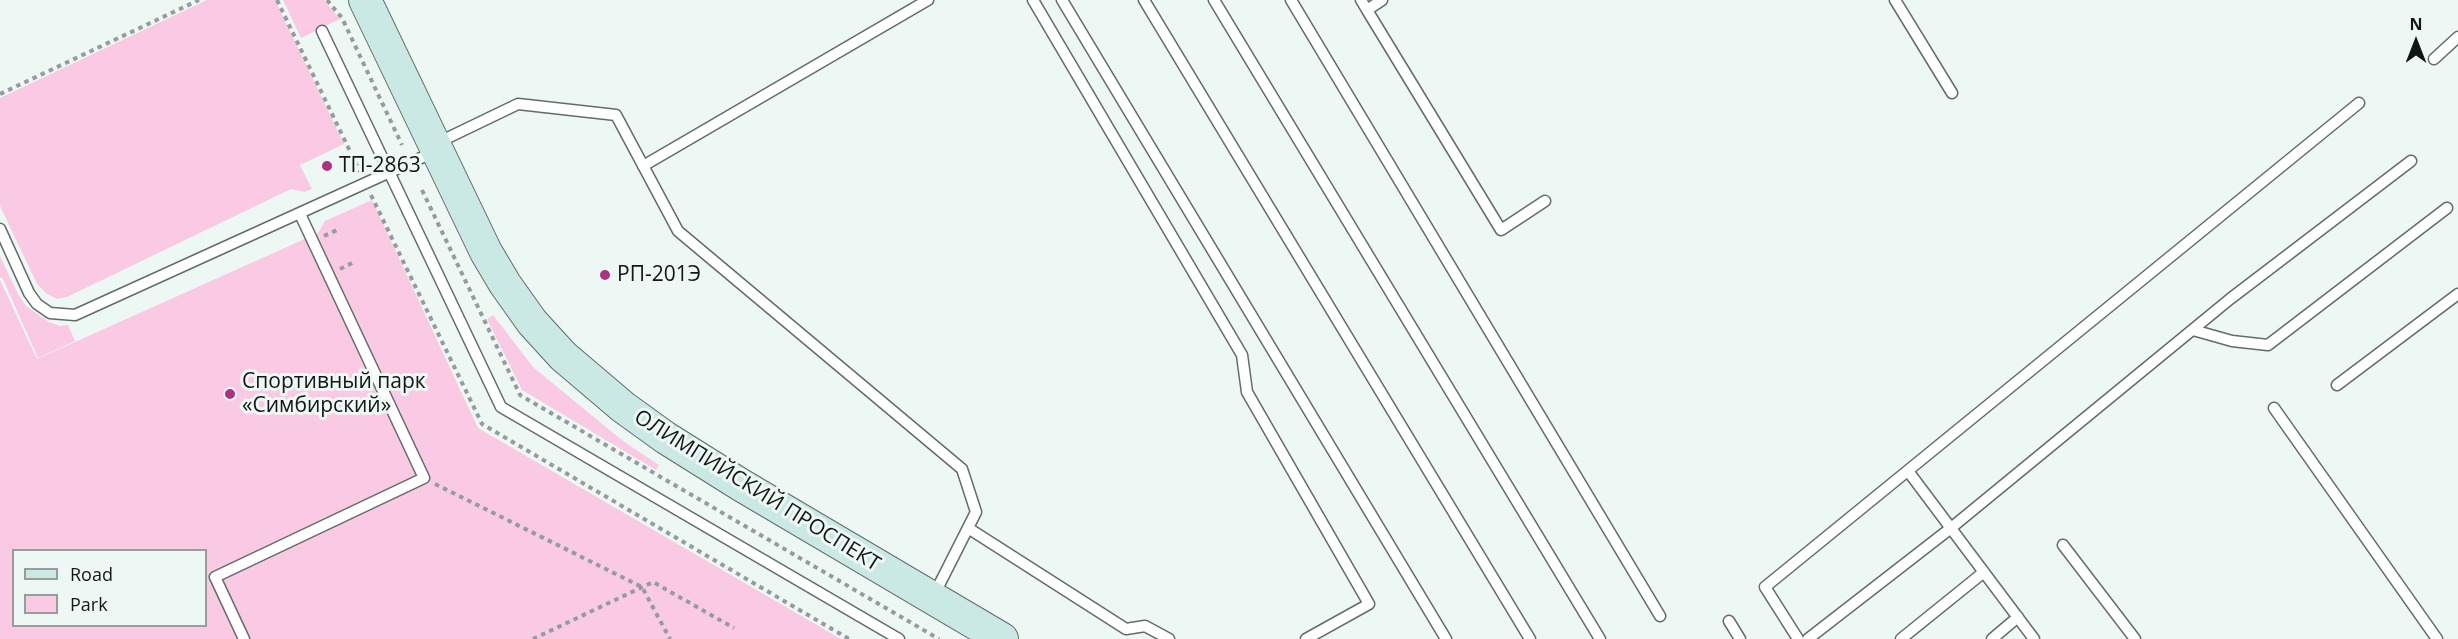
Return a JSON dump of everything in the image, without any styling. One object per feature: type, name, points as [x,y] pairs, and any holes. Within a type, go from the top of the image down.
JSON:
[{"type":"street","name":"ОЛИМПИЙСКИЙ ПРОСПЕКТ","points":[[365,0],[486,252],[532,322],[563,356],[623,407],[666,438],[741,486],[932,598],[984,632]]},
{"type":"lane","points":[[643,165],[928,0]]},
{"type":"lane","points":[[1033,0],[1242,355],[1247,392],[1369,604],[1306,639]]},
{"type":"lane","points":[[1062,0],[1446,639]]},
{"type":"lane","points":[[1144,0],[1530,639]]},
{"type":"lane","points":[[1214,0],[1600,639]]},
{"type":"lane","points":[[1291,0],[1660,616]]},
{"type":"lane","points":[[1361,0],[1501,230],[1545,201]]},
{"type":"lane","points":[[1367,10],[1382,0]]},
{"type":"lane","points":[[1895,0],[1952,93]]},
{"type":"lane","points":[[322,31],[501,407],[899,639]]},
{"type":"lane","points":[[2434,59],[2458,37]]},
{"type":"lane","points":[[0,230],[29,293],[38,304],[50,313],[75,315],[366,184],[518,104],[616,115],[678,231],[962,469],[976,512],[932,598]]},
{"type":"lane","points":[[1798,639],[1765,587],[2359,104]]},
{"type":"lane","points":[[1808,639],[1951,528],[2193,330],[2411,161]]},
{"type":"lane","points":[[2193,330],[2232,341],[2268,345],[2448,208]]},
{"type":"lane","points":[[244,639],[215,577],[424,478],[300,214]]},
{"type":"lane","points":[[2337,385],[2458,294]]},
{"type":"lane","points":[[2274,408],[2437,639]]},
{"type":"lane","points":[[1908,471],[2034,639]]},
{"type":"lane","points":[[968,528],[1126,629],[1145,626],[1169,639]]},
{"type":"lane","points":[[2063,545],[2135,639]]},
{"type":"lane","points":[[1901,639],[1984,572]]},
{"type":"lane","points":[[1992,639],[2018,617]]},
{"type":"lane","points":[[1729,621],[1740,639]]},
{"type":"path","points":[[0,94],[200,0]]},
{"type":"path","points":[[277,0],[482,424],[849,639]]},
{"type":"path","points":[[327,0],[342,18],[402,145]]},
{"type":"path","points":[[424,478],[642,587],[670,639]]},
{"type":"path","points":[[533,639],[652,582],[734,628]]},
{"type":"green space","points":[[207,0],[275,0],[344,144],[300,165],[312,189],[304,192],[291,189],[67,297],[57,299],[47,294],[37,284],[0,206],[0,98]]},
{"type":"green space","points":[[283,0],[324,0],[340,19],[301,38]]},
{"type":"green space","name":"Спортивный парк «Симбирский»","points":[[372,200],[478,428],[841,639],[0,639],[0,280],[37,359],[318,233],[325,221]]},
{"type":"green space","points":[[0,256],[26,306],[49,322],[60,326],[68,325],[75,341],[38,358],[2,277],[0,278]]},
{"type":"green space","points":[[493,315],[533,367],[623,441],[659,465],[656,470],[522,390],[487,319]]},
{"type":"place","name":"ТП-2863","points":[[327,166]]},
{"type":"place","name":"РП-201Э","points":[[605,275]]},
{"type":"place","name":"Спортивный парк «Симбирский»","points":[[230,394]]}]
